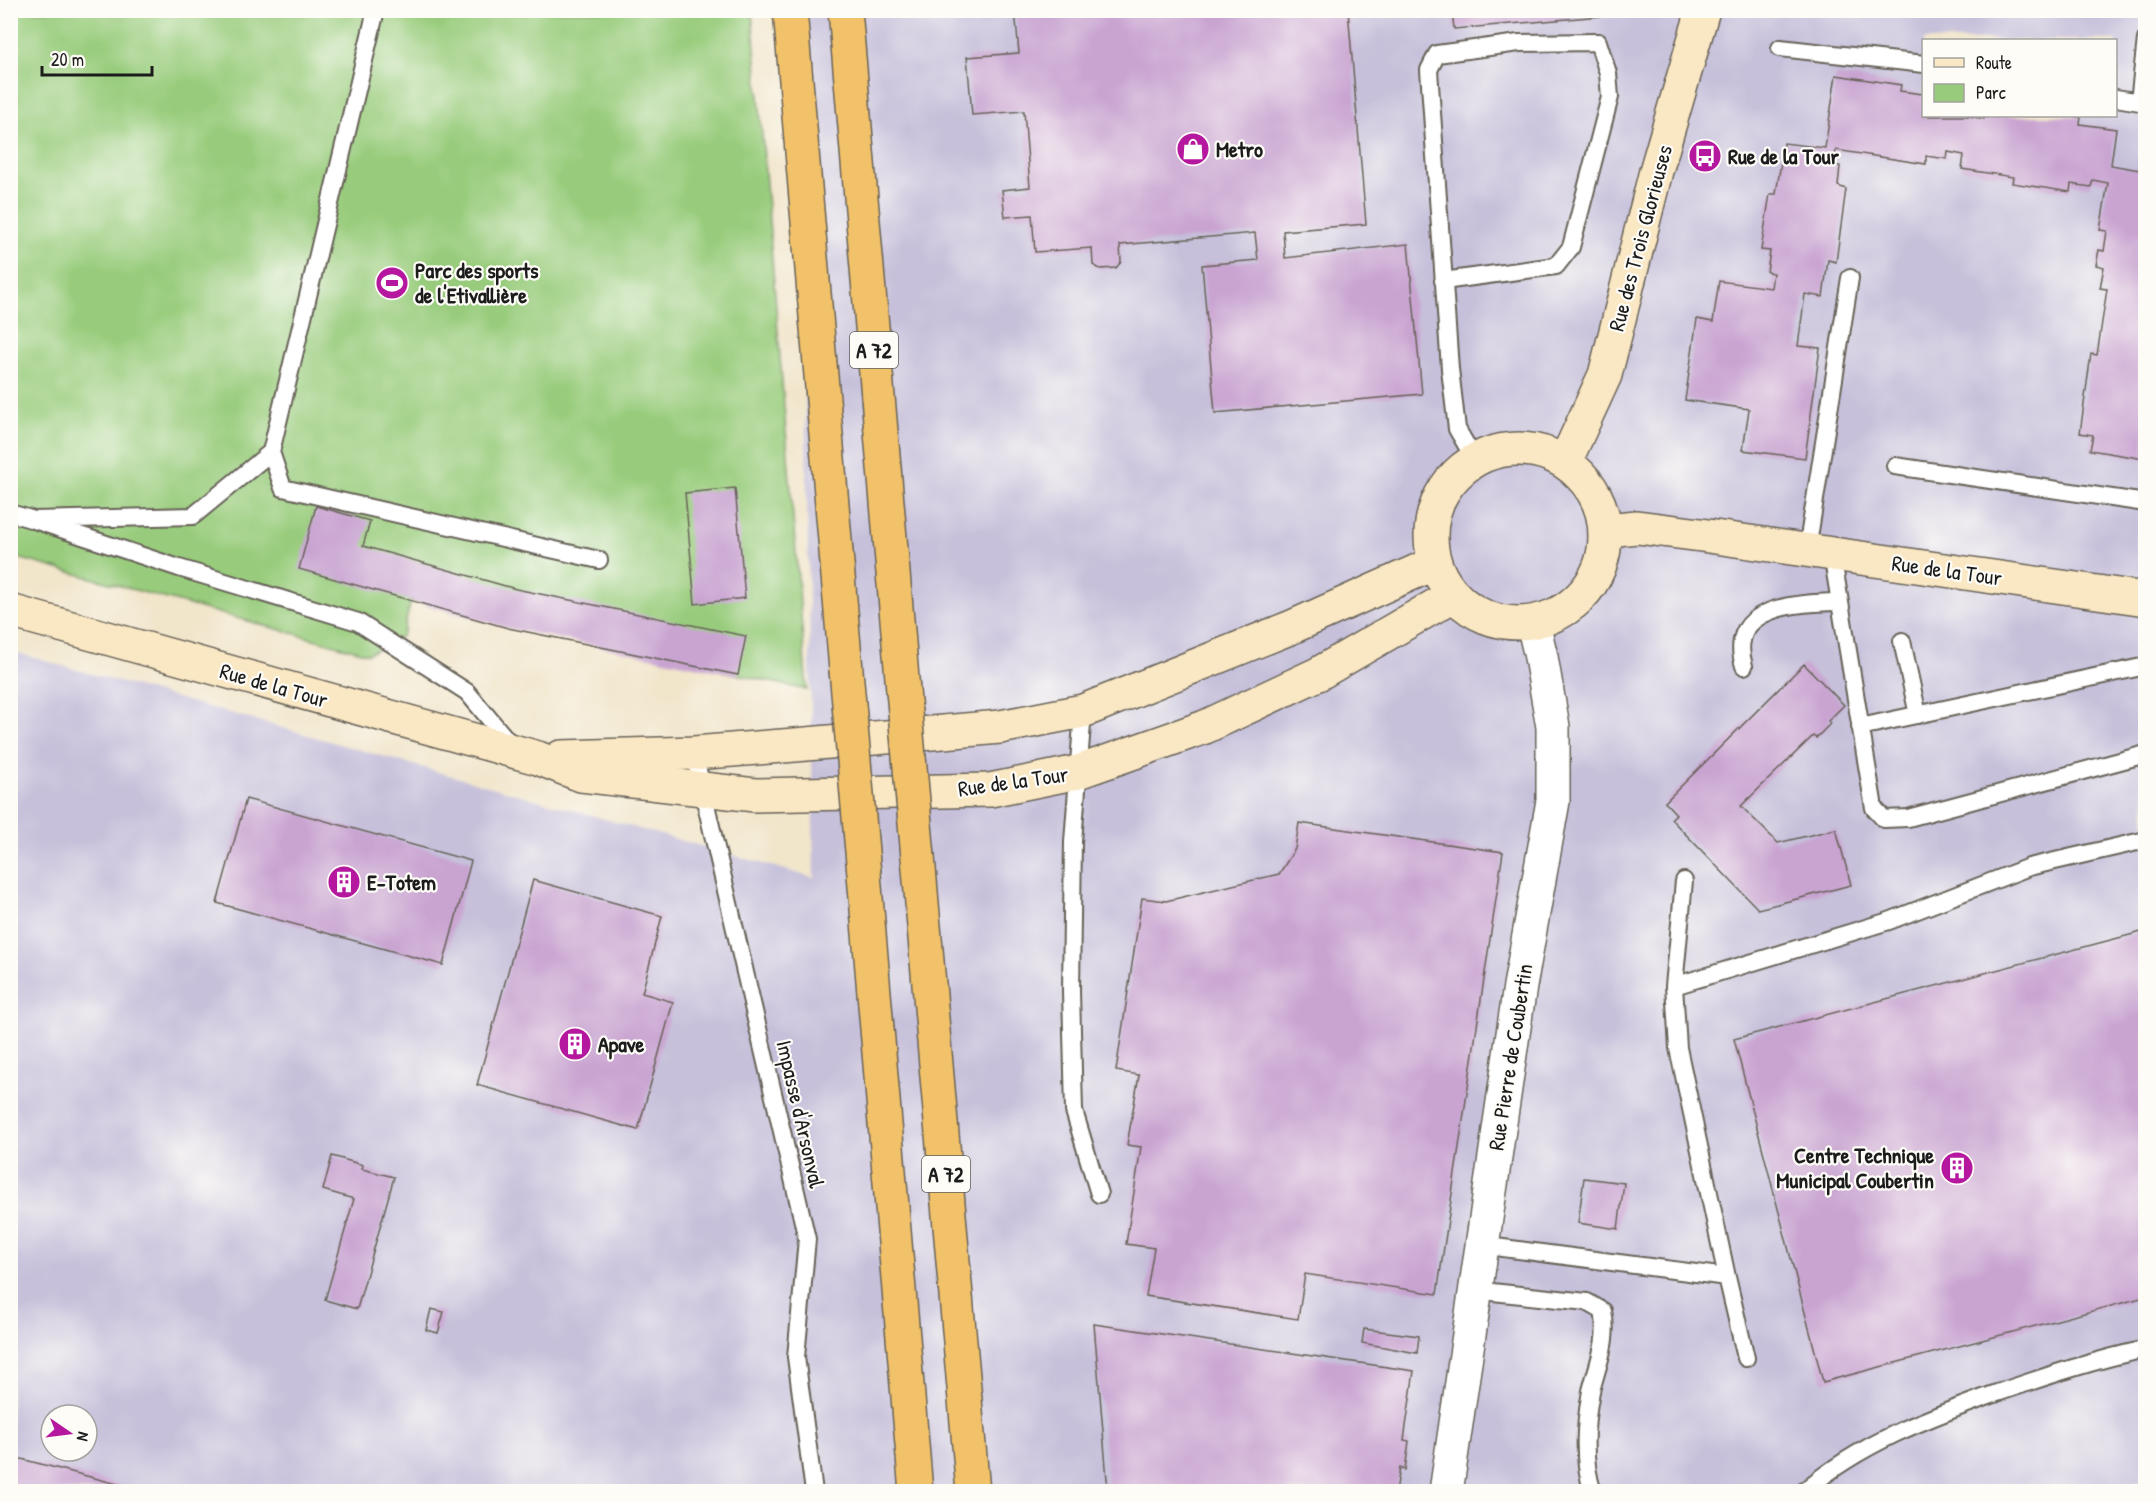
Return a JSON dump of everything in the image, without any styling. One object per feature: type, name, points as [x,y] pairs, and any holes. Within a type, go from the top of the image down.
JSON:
[{"type":"highway","name":"A 72","points":[[790,10],[916,1491]]},
{"type":"highway","name":"A 72","points":[[846,10],[973,1491]]},
{"type":"street","name":"Rue des Trois Glorieuses","points":[[1565,462],[1605,375],[1656,171],[1703,10]]},
{"type":"street","points":[[1521,448],[1544,452],[1565,462],[1586,480],[1600,503],[1606,530],[1604,556],[1589,587],[1579,600],[1557,615],[1533,623],[1505,624],[1479,615],[1452,596],[1435,563],[1431,551],[1431,524],[1439,498],[1454,476],[1475,460],[1497,451],[1521,448]]},
{"type":"street","name":"Rue de la Tour","points":[[1606,530],[1637,527],[2145,599]]},
{"type":"street","name":"Rue de la Tour","points":[[529,756],[694,753],[1000,727],[1083,711],[1292,627],[1435,563]]},
{"type":"street","name":"Rue de la Tour","points":[[10,611],[529,756],[582,775],[755,795],[799,796],[990,790],[1078,772],[1216,722],[1318,674],[1452,596]]},
{"type":"street","name":"Rue Pierre de Coubertin","points":[[1446,1491],[1473,1290],[1520,986],[1553,801],[1553,727],[1542,657],[1533,623]]},
{"type":"lane","points":[[376,10],[271,452],[283,488],[599,560]]},
{"type":"lane","points":[[2117,98],[2142,103],[2145,39]]},
{"type":"lane","points":[[1443,281],[1513,274],[1557,266],[1571,247],[1610,98],[1608,73],[1598,42],[1519,43],[1437,54],[1429,70],[1443,281],[1457,429],[1475,460]]},
{"type":"lane","points":[[1780,48],[1922,64]]},
{"type":"lane","points":[[1850,278],[1820,552],[1839,602],[1875,808],[1884,819],[1908,818],[2145,754]]},
{"type":"lane","points":[[34,520],[194,516],[271,452]]},
{"type":"lane","points":[[1895,466],[2145,503]]},
{"type":"lane","points":[[10,513],[179,568],[358,622],[467,692],[529,756]]},
{"type":"lane","points":[[1744,666],[1739,649],[1749,626],[1761,614],[1802,603],[1839,602]]},
{"type":"lane","points":[[1902,641],[1918,715]]},
{"type":"lane","points":[[1860,727],[2145,666]]},
{"type":"lane","points":[[1083,711],[1073,842],[1071,991],[1074,1111],[1099,1194]]},
{"type":"lane","name":"Impasse d'Arsonval","points":[[694,753],[807,1239],[796,1357],[813,1491]]},
{"type":"lane","points":[[1674,986],[1889,921],[2029,867],[2145,840]]},
{"type":"lane","points":[[1684,881],[1674,986],[1678,1048],[1746,1358]]},
{"type":"lane","points":[[1480,1245],[1727,1276]]},
{"type":"lane","points":[[1473,1290],[1587,1302],[1604,1311],[1607,1330],[1591,1393],[1585,1445],[1593,1491]]},
{"type":"lane","points":[[1803,1491],[1829,1470],[1888,1435],[2090,1360],[2145,1349]]},
{"type":"shaded area","points":[[798,11],[2145,11],[2145,1480],[2104,1492],[11,1491],[10,651],[814,878]]},
{"type":"green space","name":"Parc des sports de l'Etivallière","points":[[10,11],[752,11],[807,690],[411,601],[402,636],[368,654],[11,556]]},
{"type":"building","name":"Metro","points":[[1015,10],[1348,10],[1366,224],[1283,231],[1285,258],[1408,244],[1422,394],[1215,413],[1202,265],[1258,260],[1255,233],[1120,245],[1121,262],[1116,268],[1100,269],[1093,265],[1092,248],[1035,252],[1032,215],[1005,217],[1002,190],[1030,187],[1024,111],[972,115],[967,57],[1019,53]]},
{"type":"building","points":[[1452,10],[1612,10],[1612,15],[1454,29]]},
{"type":"building","points":[[1836,75],[1901,85],[1900,91],[1922,94],[1922,117],[1984,119],[1985,117],[2081,117],[2080,124],[2116,129],[2111,165],[2145,171],[2145,459],[2090,450],[2093,435],[2080,433],[2091,354],[2097,355],[2107,289],[2100,288],[2104,267],[2096,265],[2099,250],[2104,251],[2107,231],[2100,230],[2108,183],[2093,180],[2091,187],[2071,184],[2070,192],[2012,183],[2013,177],[1962,169],[1964,155],[1948,152],[1947,159],[1926,156],[1926,164],[1836,150],[1834,165],[1840,166],[1838,186],[1846,189],[1836,262],[1828,260],[1823,297],[1805,294],[1798,346],[1820,348],[1805,458],[1743,450],[1749,409],[1685,400],[1697,319],[1713,322],[1719,281],[1771,288],[1773,273],[1767,272],[1770,251],[1761,250],[1770,194],[1776,194],[1784,143],[1825,148]]},
{"type":"building","points":[[735,488],[745,598],[695,604],[685,493]]},
{"type":"building","points":[[316,506],[370,521],[363,546],[516,589],[746,636],[738,675],[508,628],[299,569]]},
{"type":"building","points":[[1804,664],[1844,705],[1828,721],[1830,724],[1816,738],[1813,736],[1741,806],[1778,843],[1836,829],[1851,885],[1758,909],[1671,819],[1676,814],[1665,802]]},
{"type":"building","name":"E-Totem","points":[[246,799],[471,861],[443,965],[217,903]]},
{"type":"building","points":[[1299,823],[1503,852],[1437,1294],[1305,1274],[1298,1319],[1146,1296],[1154,1248],[1126,1244],[1141,1147],[1127,1145],[1139,1075],[1116,1071],[1142,898],[1166,901],[1279,874],[1295,849]]},
{"type":"building","name":"Apave","points":[[533,880],[662,916],[642,993],[673,1002],[638,1130],[477,1085]]},
{"type":"building","name":"Centre Technique Municipal Coubertin","points":[[2145,931],[2145,1297],[1823,1382],[1734,1039]]},
{"type":"building","points":[[332,1156],[363,1165],[362,1169],[394,1177],[357,1309],[325,1300],[354,1199],[323,1190]]},
{"type":"building","points":[[1584,1178],[1624,1183],[1618,1229],[1578,1223]]},
{"type":"building","points":[[431,1309],[444,1312],[438,1333],[426,1330]]},
{"type":"building","points":[[1094,1324],[1414,1371],[1404,1440],[1409,1441],[1405,1470],[1400,1468],[1396,1491],[1108,1491]]},
{"type":"building","points":[[1364,1329],[1419,1336],[1417,1353],[1362,1343]]},
{"type":"building","points":[[10,1456],[144,1491],[10,1490]]},
{"type":"place","name":"Metro","points":[[1193,149]]},
{"type":"place","name":"Rue de la Tour","points":[[1705,156]]},
{"type":"place","name":"Parc des sports de l'Etivallière","points":[[392,283]]},
{"type":"place","name":"E-Totem","points":[[344,882]]},
{"type":"place","name":"Apave","points":[[575,1044]]},
{"type":"place","name":"Centre Technique Municipal Coubertin","points":[[1957,1168]]}]
